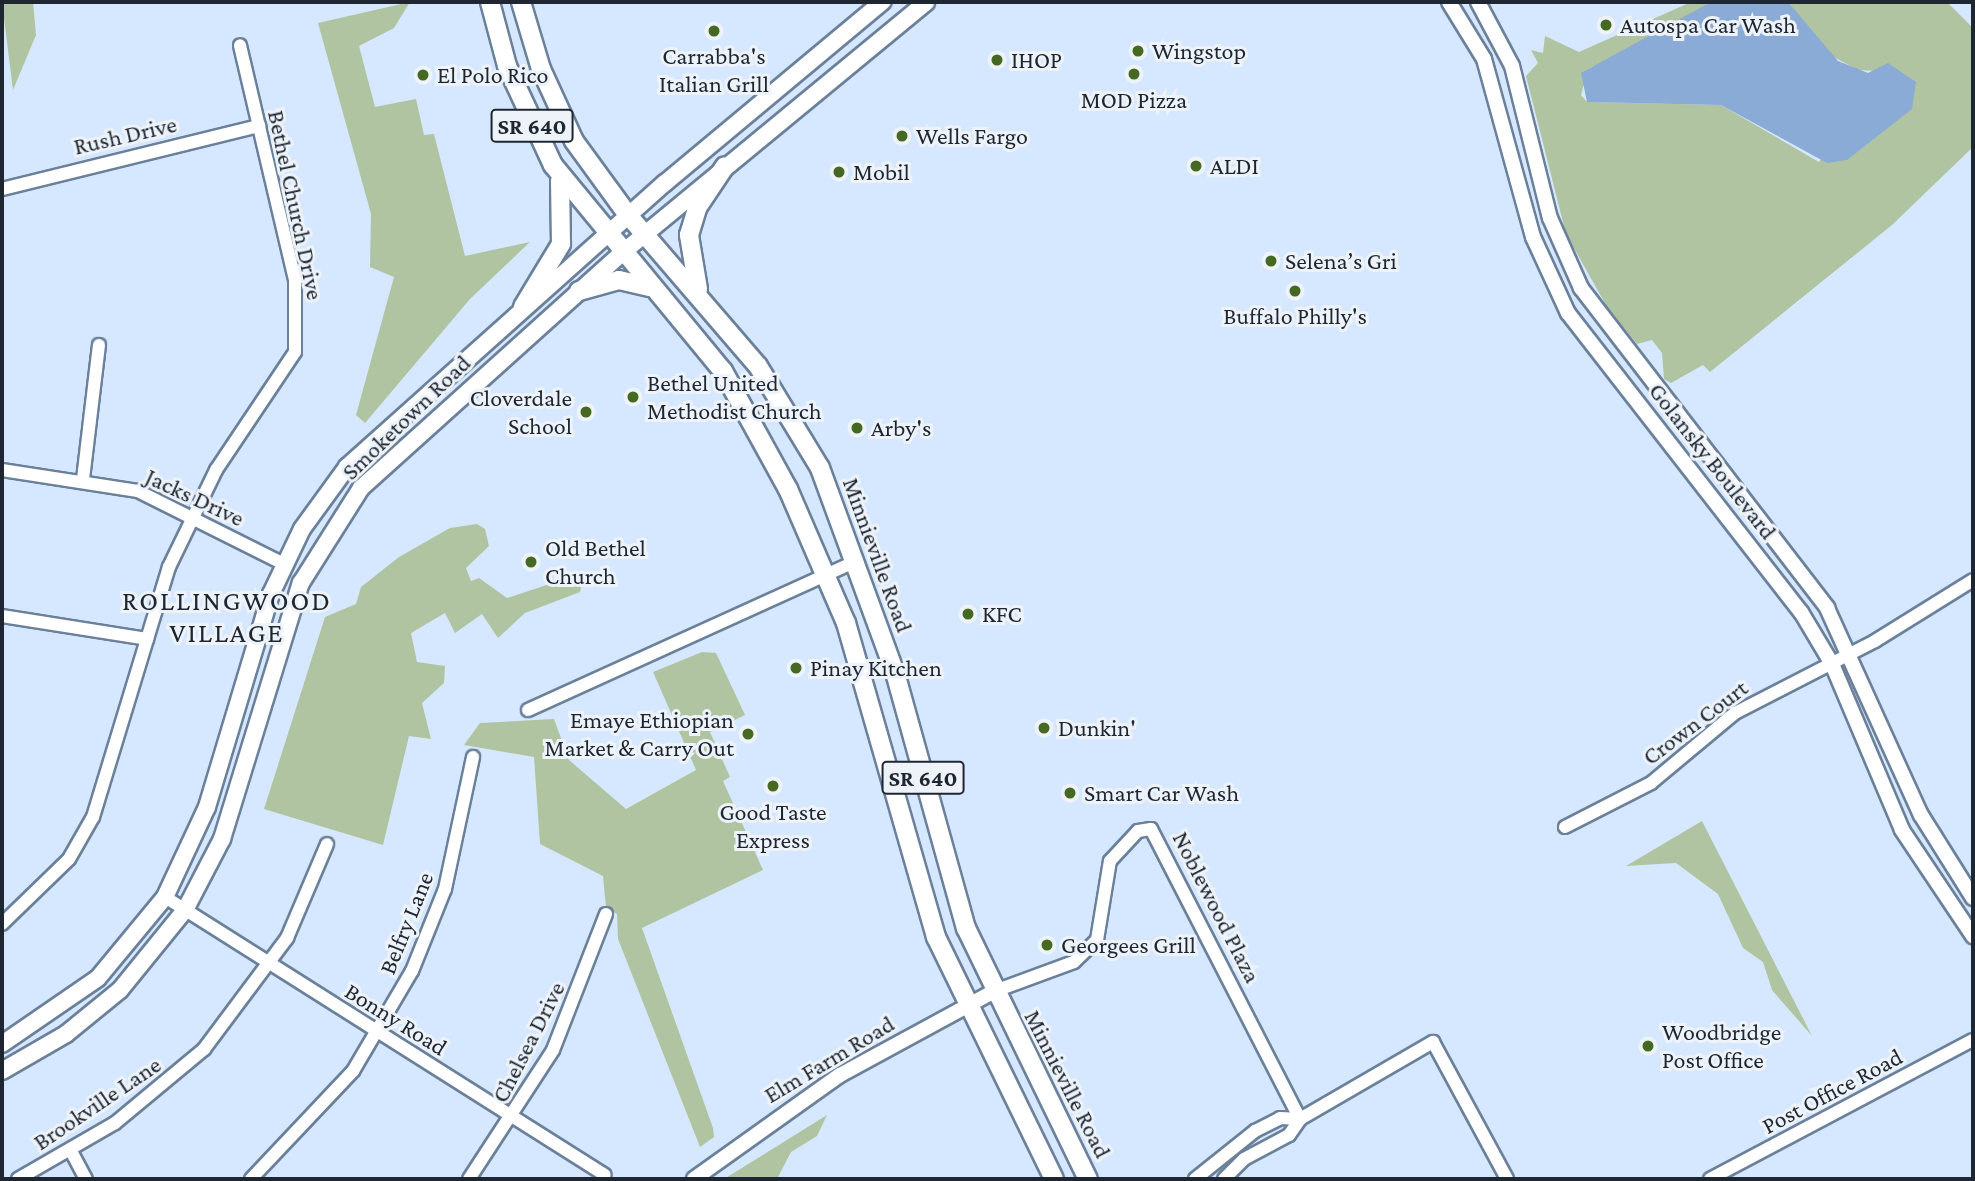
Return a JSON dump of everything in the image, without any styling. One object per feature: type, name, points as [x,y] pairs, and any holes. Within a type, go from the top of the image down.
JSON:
[{"type":"main road","name":"SR 640","points":[[490,2],[523,107],[559,174],[738,394],[828,576],[866,684],[920,889],[967,1006],[1054,1179]]},
{"type":"main road","name":"Minnieville Road","points":[[521,2],[556,106],[628,215],[701,296],[794,419],[857,561],[896,676],[951,884],[995,991],[1088,1179]]},
{"type":"main road","name":"Smoketown Road","points":[[2,1044],[98,978],[165,897],[194,843],[284,564],[347,467],[523,306],[882,2]]},
{"type":"main road","name":"Smoketown Road","points":[[2,1071],[105,1004],[185,910],[222,839],[288,615],[320,545],[393,454],[724,166],[926,2]]},
{"type":"main road","points":[[701,296],[689,235],[697,208],[724,166]]},
{"type":"main road","points":[[523,306],[561,244],[559,174]]},
{"type":"main road","points":[[579,291],[620,280],[654,290]]},
{"type":"street","name":"Golansky Boulevard","points":[[1449,2],[1480,50],[1545,270],[1568,313],[1801,612],[1832,663],[1902,830],[1973,936]]},
{"type":"street","name":"Golansky Boulevard","points":[[1478,2],[1501,41],[1561,248],[1581,288],[1637,364],[1807,577],[1852,653],[1921,815],[1973,898]]},
{"type":"street","points":[[1480,50],[1501,41]]},
{"type":"street","name":"Bethel Church Drive","points":[[2,924],[69,859],[93,817],[147,639],[194,516],[216,470],[295,352],[295,280],[240,45]]},
{"type":"street","name":"Rush Drive","points":[[2,189],[259,126]]},
{"type":"street","points":[[83,479],[99,345]]},
{"type":"street","points":[[1619,379],[1637,364]]},
{"type":"street","name":"Jacks Drive","points":[[2,470],[83,479],[138,491],[194,516],[284,564]]},
{"type":"street","points":[[528,710],[857,561]]},
{"type":"street","name":"Crown Court","points":[[1565,827],[1651,783],[1735,713],[1852,653],[1973,580]]},
{"type":"street","points":[[2,616],[147,639]]},
{"type":"street","name":"Belfry Lane","points":[[251,1179],[339,1087],[377,1032],[412,971],[445,889],[473,757]]},
{"type":"street","name":"Noblewood Plaza","points":[[995,991],[1074,962],[1097,940],[1110,861],[1138,831],[1151,829],[1300,1119]]},
{"type":"street","name":"Brookville Lane","points":[[18,1179],[71,1151],[176,1076],[231,1020],[271,965],[327,844]]},
{"type":"street","name":"Bonny Road","points":[[165,897],[605,1175]]},
{"type":"street","name":"Chelsea Drive","points":[[469,1179],[514,1119],[553,1050],[606,914]]},
{"type":"street","name":"Elm Farm Road","points":[[694,1179],[840,1075],[995,991]]},
{"type":"street","name":"Post Office Road","points":[[1710,1179],[1973,1040]]},
{"type":"street","points":[[1224,1179],[1244,1158],[1289,1135],[1300,1119],[1433,1042],[1507,1179]]},
{"type":"street","points":[[1195,1179],[1255,1131],[1280,1118],[1300,1119]]},
{"type":"street","points":[[71,1151],[86,1179]]},
{"type":"green space","points":[[2,2],[33,2],[36,35],[13,90]]},
{"type":"green space","points":[[410,2],[394,28],[359,46],[375,107],[416,99],[424,135],[434,134],[465,256],[530,242],[470,299],[365,423],[356,415],[394,277],[370,267],[371,214],[318,23]]},
{"type":"green space","points":[[1691,2],[1711,2],[1656,37],[1588,69],[1581,95],[1587,102],[1721,105],[1819,162],[1877,71],[1858,70],[1828,54],[1788,2],[1947,2],[1973,28],[1973,147],[1892,225],[1710,372],[1703,365],[1671,383],[1664,379],[1662,353],[1652,340],[1637,344],[1606,305],[1566,234],[1526,76],[1538,63],[1531,50],[1543,53],[1545,36],[1579,52]]},
{"type":"green space","points":[[477,524],[485,529],[489,546],[466,568],[471,581],[479,578],[507,598],[574,576],[583,579],[580,592],[525,613],[498,638],[482,614],[455,633],[445,613],[411,633],[417,662],[445,666],[444,683],[422,703],[431,739],[409,736],[383,845],[264,809],[325,617],[356,604],[361,587],[399,557],[450,528]]},
{"type":"green space","points":[[702,652],[716,653],[745,715],[710,732],[730,777],[723,781],[763,870],[642,928],[713,1128],[714,1137],[700,1147],[618,939],[617,914],[606,908],[603,876],[540,844],[534,757],[464,745],[480,723],[554,719],[569,760],[626,809],[696,770],[653,672]]},
{"type":"green space","points":[[1702,821],[1812,1036],[1772,990],[1763,962],[1743,948],[1718,894],[1676,863],[1626,866]]},
{"type":"green space","points":[[827,1115],[817,1136],[791,1152],[777,1179],[724,1179]]},
{"type":"water","points":[[1711,2],[1788,2],[1838,61],[1868,73],[1888,63],[1916,82],[1912,109],[1847,160],[1827,163],[1721,105],[1587,102],[1581,73]]},
{"type":"place","name":"Autospa Car Wash","points":[[1606,25]]},
{"type":"place","name":"Carrabba's Italian Grill","points":[[714,31]]},
{"type":"place","name":"Wingstop","points":[[1138,51]]},
{"type":"place","name":"IHOP","points":[[997,60]]},
{"type":"place","name":"MOD Pizza","points":[[1134,74]]},
{"type":"place","name":"El Polo Rico","points":[[423,75]]},
{"type":"place","name":"Wells Fargo","points":[[902,136]]},
{"type":"place","name":"ALDI","points":[[1196,166]]},
{"type":"place","name":"Mobil","points":[[839,172]]},
{"type":"place","name":"Selena’s Gri","points":[[1271,261]]},
{"type":"place","name":"Buffalo Philly's","points":[[1295,291]]},
{"type":"place","name":"Bethel United Methodist Church","points":[[633,397]]},
{"type":"place","name":"Cloverdale School","points":[[586,412]]},
{"type":"place","name":"Arby's","points":[[857,428]]},
{"type":"place","name":"Old Bethel Church","points":[[531,562]]},
{"type":"place","name":"KFC","points":[[968,614]]},
{"type":"place","name":"Pinay Kitchen","points":[[796,668]]},
{"type":"place","name":"Dunkin'","points":[[1044,728]]},
{"type":"place","name":"Emaye Ethiopian Market & Carry Out","points":[[748,734]]},
{"type":"place","name":"Good Taste Express","points":[[773,786]]},
{"type":"place","name":"Smart Car Wash","points":[[1070,793]]},
{"type":"place","name":"Georgees Grill","points":[[1047,945]]},
{"type":"place","name":"Woodbridge Post Office","points":[[1648,1046]]},
{"type":"district","name":"ROLLINGWOOD VILLAGE","points":[[227,617]]}]
